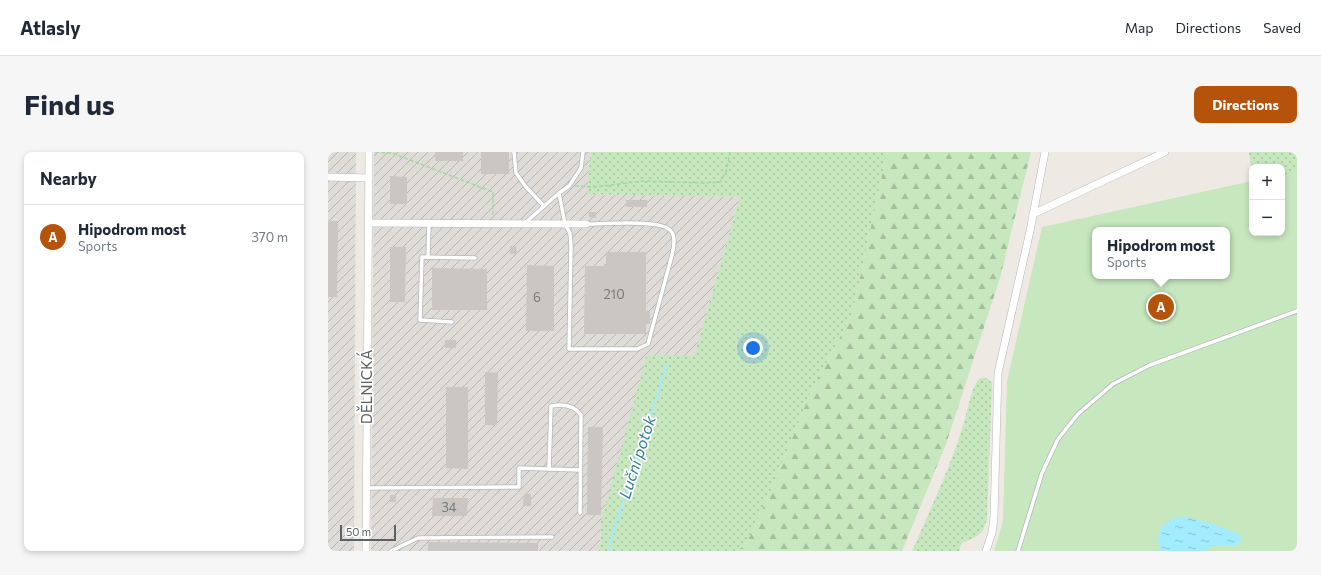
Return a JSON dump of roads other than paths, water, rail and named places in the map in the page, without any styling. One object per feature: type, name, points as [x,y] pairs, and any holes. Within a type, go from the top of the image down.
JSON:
[{"type":"street","name":"DĚLNICKÁ","points":[[366,551],[369,152]]},
{"type":"street","points":[[986,551],[992,533],[994,517],[998,373],[1045,152]]},
{"type":"street","points":[[1033,214],[1165,152]]},
{"type":"street","points":[[328,177],[369,178]]},
{"type":"street","points":[[369,223],[429,222],[586,224]]},
{"type":"lane","points":[[514,152],[516,173],[526,187],[544,206]]},
{"type":"lane","points":[[524,223],[569,186],[581,168],[583,152]]},
{"type":"lane","points":[[559,193],[565,224],[570,233],[571,246],[569,349],[637,349],[648,344],[675,241],[672,231],[666,226],[654,224],[586,224]]},
{"type":"lane","points":[[428,257],[429,222]]},
{"type":"lane","points":[[452,322],[420,320],[422,257],[475,258]]},
{"type":"lane","points":[[1018,551],[1042,473],[1058,439],[1078,414],[1113,384],[1150,365],[1297,311]]},
{"type":"lane","points":[[549,469],[551,406],[558,404],[568,406],[577,410],[581,415],[580,513]]},
{"type":"lane","points":[[367,488],[519,487],[519,468],[580,470]]},
{"type":"lane","points":[[391,551],[418,538],[552,537]]},
{"type":"water","points":[[1178,517],[1187,517],[1222,527],[1240,535],[1241,538],[1239,544],[1235,546],[1213,546],[1204,551],[1161,551],[1158,542],[1160,532],[1165,524]]},
{"type":"waterway","name":"Luční potok","points":[[610,551],[611,539],[667,364]]},
{"type":"place","name":"Hipodrom most","points":[[1161,307]]}]
